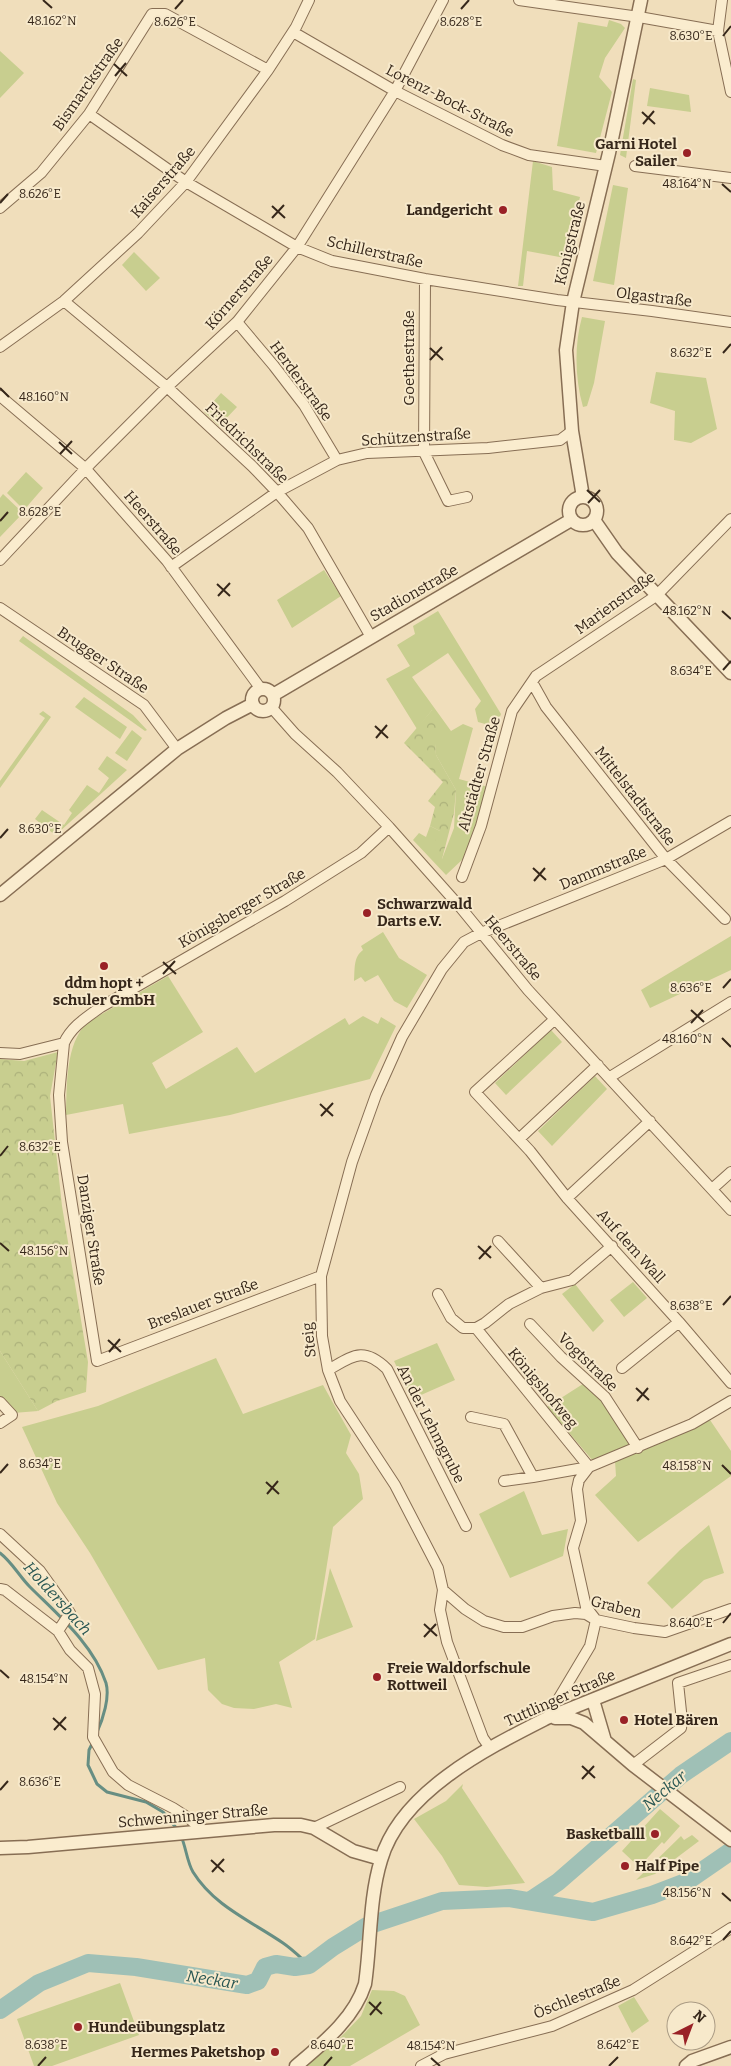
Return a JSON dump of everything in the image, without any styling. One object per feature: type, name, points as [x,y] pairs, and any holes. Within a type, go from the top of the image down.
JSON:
[{"type":"street","name":"Kaiserstraße","points":[[0,347],[64,301],[138,233],[186,182],[268,70],[293,32],[309,0]]},
{"type":"street","name":"Körnerstraße","points":[[0,560],[85,468],[166,387],[237,322],[297,247],[396,91],[443,0]]},
{"type":"street","points":[[519,0],[639,16],[718,31]]},
{"type":"street","name":"Königstraße","points":[[641,0],[606,166],[573,302],[566,350],[572,431],[583,497],[591,500],[597,507],[594,520],[617,553],[731,673]]},
{"type":"street","points":[[722,0],[718,31],[731,92]]},
{"type":"street","name":"Bismarckstraße","points":[[0,208],[41,173],[89,114],[152,14],[165,14],[268,70]]},
{"type":"street","name":"Lorenz-Bock-Straße","points":[[293,32],[450,120],[511,148],[529,155],[606,166]]},
{"type":"street","name":"Schillerstraße","points":[[89,114],[186,182],[297,247],[332,261],[425,279],[573,302]]},
{"type":"street","points":[[635,166],[731,178]]},
{"type":"street","name":"Goethestraße","points":[[425,279],[424,452],[448,501],[467,497]]},
{"type":"street","name":"Friedrichstraße","points":[[64,301],[166,387],[252,466],[277,492],[308,528],[371,637]]},
{"type":"street","name":"Olgastraße","points":[[573,302],[731,322]]},
{"type":"street","name":"Herderstraße","points":[[237,322],[304,406],[337,460]]},
{"type":"street","name":"Heerstraße","points":[[0,396],[85,468],[171,567],[261,690]]},
{"type":"street","name":"Schützenstraße","points":[[171,567],[277,492],[337,460],[367,453],[488,448],[560,440],[572,431]]},
{"type":"street","points":[[583,497],[574,500],[569,507],[571,520],[583,526],[594,520]]},
{"type":"street","name":"Marienstraße","points":[[532,682],[536,676],[656,596],[731,519]]},
{"type":"street","name":"Stadionstraße","points":[[273,701],[371,637],[571,520]]},
{"type":"street","name":"Brugger Straße","points":[[0,608],[144,705],[177,749]]},
{"type":"street","name":"Mittelstadtstraße","points":[[532,682],[546,707],[666,859],[725,919]]},
{"type":"street","name":"Altstädter Straße","points":[[462,877],[481,826],[512,711],[532,682]]},
{"type":"street","points":[[261,690],[267,690],[273,701],[266,711],[260,711],[253,704],[253,697],[261,690]]},
{"type":"street","name":"Heerstraße","points":[[273,701],[295,734],[337,772],[389,827],[528,990],[731,1210]]},
{"type":"street","points":[[0,896],[177,749],[226,718],[253,704]]},
{"type":"street","name":"Dammstraße","points":[[481,933],[666,859],[731,821]]},
{"type":"street","name":"Königsberger Straße","points":[[64,1043],[77,1024],[101,1008],[285,901],[361,854],[389,827]]},
{"type":"street","name":"Steig","points":[[481,933],[464,942],[442,969],[402,1037],[376,1095],[352,1162],[321,1276],[322,1336],[328,1370],[340,1401],[395,1485],[438,1568],[443,1590],[440,1610],[447,1642],[480,1730],[490,1748]]},
{"type":"street","points":[[610,1077],[731,1002]]},
{"type":"street","name":"Auf dem Wall","points":[[555,1019],[475,1092],[519,1139],[567,1198],[612,1246],[731,1383]]},
{"type":"street","points":[[0,1053],[20,1054],[64,1043]]},
{"type":"street","name":"Danziger Straße","points":[[64,1043],[59,1095],[62,1142],[96,1361]]},
{"type":"street","points":[[519,1139],[598,1065]]},
{"type":"street","points":[[567,1198],[650,1121]]},
{"type":"street","points":[[712,1189],[731,1172]]},
{"type":"street","points":[[498,1241],[541,1288]]},
{"type":"street","points":[[438,1294],[451,1318],[464,1328],[476,1328],[486,1323],[509,1304],[541,1288],[572,1280],[612,1246]]},
{"type":"street","name":"Breslauer Straße","points":[[96,1361],[321,1276]]},
{"type":"street","points":[[622,1368],[679,1322]]},
{"type":"street","name":"Vogtstraße","points":[[530,1324],[561,1357],[605,1396],[638,1448]]},
{"type":"street","name":"Königshofweg","points":[[476,1328],[589,1467]]},
{"type":"street","name":"An der Lehmgrube","points":[[328,1370],[357,1354],[373,1358],[387,1369],[466,1526]]},
{"type":"street","points":[[504,1481],[589,1467],[692,1424],[731,1401]]},
{"type":"street","points":[[0,1402],[12,1415],[0,1424]]},
{"type":"street","points":[[471,1417],[504,1424],[533,1477]]},
{"type":"street","points":[[547,1718],[590,1646],[596,1620],[586,1607],[573,1548],[581,1521],[577,1489],[579,1480],[589,1467]]},
{"type":"street","points":[[0,1534],[40,1571],[70,1613],[62,1624]]},
{"type":"street","points":[[0,1589],[5,1590],[62,1624],[70,1650],[88,1668],[95,1694],[93,1737],[113,1772],[128,1785],[190,1819],[204,1832]]},
{"type":"street","name":"Graben","points":[[443,1590],[465,1609],[484,1621],[504,1627],[522,1627],[553,1616],[575,1612],[586,1614],[596,1620],[665,1632],[731,1609]]},
{"type":"street","name":"Tuttlinger Straße","points":[[296,2066],[335,2031],[352,2012],[361,1997],[366,1977],[374,1891],[381,1859],[390,1837],[410,1810],[439,1782],[490,1748],[547,1718],[731,1644]]},
{"type":"street","points":[[633,1765],[681,1728],[678,1683],[731,1665]]},
{"type":"street","points":[[593,1700],[605,1741]]},
{"type":"street","points":[[547,1718],[571,1718],[584,1723],[633,1765],[731,1840]]},
{"type":"street","points":[[314,1828],[400,1787]]},
{"type":"street","name":"Schwenninger Straße","points":[[0,1848],[274,1825],[301,1825],[314,1828],[353,1851],[381,1859]]},
{"type":"street","name":"Öschlestraße","points":[[421,2066],[444,2054],[552,2026],[633,1990],[731,1928]]},
{"type":"street","points":[[686,2066],[692,2061],[731,2046]]},
{"type":"green space","points":[[609,20],[621,24],[625,28],[605,58],[599,77],[612,92],[596,153],[557,146],[578,22],[607,27]]},
{"type":"green space","points":[[0,51],[24,73],[0,98]]},
{"type":"green space","points":[[633,79],[636,80],[626,158],[620,155]]},
{"type":"green space","points":[[650,88],[689,95],[691,112],[647,106]]},
{"type":"green space","points":[[533,161],[552,167],[553,190],[580,197],[565,258],[527,251],[523,286],[518,286]]},
{"type":"green space","points":[[613,185],[628,188],[614,285],[593,281]]},
{"type":"green space","points":[[134,252],[160,278],[146,291],[122,265]]},
{"type":"green space","points":[[582,317],[605,321],[594,383],[587,406],[583,407],[578,385],[576,362],[579,328]]},
{"type":"green space","points":[[656,372],[706,378],[717,429],[691,443],[674,440],[675,411],[650,403]]},
{"type":"green space","points":[[221,393],[237,407],[219,426],[204,412]]},
{"type":"green space","points":[[26,472],[43,488],[24,510],[7,493]]},
{"type":"green space","points":[[3,494],[23,513],[0,537],[0,498]]},
{"type":"green space","points":[[324,570],[341,596],[292,628],[277,600]]},
{"type":"green space","points":[[438,611],[501,714],[496,727],[478,722],[475,709],[481,701],[448,653],[412,677],[451,731],[463,724],[473,728],[459,779],[488,787],[464,858],[446,875],[413,840],[419,833],[426,837],[430,826],[440,831],[442,859],[454,828],[456,790],[436,755],[432,710],[417,729],[386,679],[410,666],[397,645],[415,634],[413,626]]},
{"type":"green space","points":[[23,636],[133,715],[147,730],[145,731],[19,641]]},
{"type":"green space","points":[[84,697],[127,727],[120,739],[75,707]]},
{"type":"green space","points":[[432,710],[444,726],[435,739],[436,755],[456,790],[454,813],[442,859],[430,852],[440,831],[430,826],[435,807],[428,801],[443,782],[404,743]]},
{"type":"green space","points":[[43,711],[51,717],[0,788],[0,781],[45,718],[39,714]]},
{"type":"green space","points":[[132,730],[142,738],[127,761],[115,753]]},
{"type":"green space","points":[[107,756],[127,770],[58,833],[54,834],[35,819],[42,810],[64,825],[72,813],[69,810],[87,785],[99,793],[109,778],[98,769]]},
{"type":"green space","points":[[383,932],[399,958],[427,975],[407,1008],[394,1001],[378,975],[365,982],[361,977],[354,981],[356,960],[363,950],[361,946]]},
{"type":"green space","points":[[731,936],[731,970],[650,1008],[641,990]]},
{"type":"green space","points":[[168,976],[203,1032],[152,1063],[166,1089],[237,1047],[255,1073],[345,1018],[349,1025],[363,1016],[378,1024],[381,1017],[396,1026],[370,1079],[230,1115],[129,1134],[123,1104],[66,1115],[67,1078],[71,1053],[80,1031],[88,1022]]},
{"type":"green space","points":[[551,1030],[562,1042],[506,1095],[495,1083]]},
{"type":"green space","points":[[58,1052],[50,1096],[62,1206],[88,1362],[86,1392],[57,1401],[38,1411],[0,1351],[0,1059],[24,1061]]},
{"type":"green space","points":[[595,1076],[607,1089],[552,1146],[538,1131]]},
{"type":"green space","points":[[633,1282],[647,1298],[624,1317],[610,1300]]},
{"type":"green space","points":[[575,1284],[604,1321],[593,1332],[562,1294]]},
{"type":"green space","points":[[437,1343],[455,1380],[412,1399],[394,1361]]},
{"type":"green space","points":[[0,1351],[38,1411],[13,1413],[0,1398]]},
{"type":"green space","points":[[216,1358],[243,1414],[323,1385],[351,1435],[346,1453],[359,1474],[363,1499],[333,1527],[315,1639],[279,1662],[292,1708],[276,1704],[254,1709],[234,1708],[222,1704],[208,1690],[205,1658],[158,1670],[90,1553],[57,1503],[22,1427],[98,1406]]},
{"type":"green space","points":[[586,1382],[602,1398],[627,1437],[629,1445],[594,1462],[547,1407]]},
{"type":"green space","points":[[710,1420],[731,1451],[731,1476],[638,1542],[595,1495],[616,1476],[615,1461]]},
{"type":"green space","points":[[524,1491],[542,1535],[568,1529],[563,1556],[510,1578],[479,1514]]},
{"type":"green space","points":[[709,1525],[724,1573],[704,1580],[672,1609],[647,1583],[680,1550]]},
{"type":"green space","points":[[330,1568],[353,1627],[316,1641]]},
{"type":"green space","points":[[463,1784],[462,1788],[525,1883],[487,1887],[459,1885],[442,1856],[414,1819],[446,1801]]},
{"type":"green space","name":"Basketballl","points":[[660,1809],[680,1826],[639,1867],[622,1851]]},
{"type":"green space","points":[[692,1835],[699,1841],[655,1874],[636,1880],[681,1836],[684,1840]]},
{"type":"green space","name":"Hundeübungsplatz","points":[[120,1983],[139,2035],[52,2066],[34,2066],[17,2019]]},
{"type":"green space","points":[[372,1990],[394,1991],[405,1996],[420,2025],[350,2066],[306,2066],[338,2040],[361,2016]]},
{"type":"green space","points":[[634,1997],[649,2021],[632,2033],[618,2006]]},
{"type":"waterway","name":"Holdersbach","points":[[0,1553],[30,1587],[74,1631],[93,1655],[107,1689],[104,1714],[97,1732]]},
{"type":"waterway","name":"Neckar","points":[[531,1900],[558,1882],[681,1775],[731,1741]]},
{"type":"waterway","name":"Holdersbach","points":[[93,1742],[89,1750],[88,1765],[97,1784],[107,1792],[146,1802],[163,1812],[178,1830]]},
{"type":"waterway","name":"Holdersbach","points":[[181,1836],[193,1872],[211,1894],[222,1904],[286,1945],[309,1965]]},
{"type":"waterway","name":"Neckar","points":[[0,2010],[39,1983],[88,1963],[136,1967],[247,1985],[258,1981],[265,1967],[276,1964],[295,1967],[309,1965],[333,1947],[367,1926],[442,1901],[509,1898],[593,1912],[652,1895],[686,1882],[731,1851]]},
{"type":"place","name":"Garni Hotel Sailer","points":[[687,153]]},
{"type":"place","name":"Landgericht","points":[[503,210]]},
{"type":"place","name":"Schwarzwald Darts e.V.","points":[[367,913]]},
{"type":"place","name":"ddm hopt + schuler GmbH","points":[[104,966]]},
{"type":"place","name":"Freie Waldorfschule Rottweil","points":[[377,1677]]},
{"type":"place","name":"Hotel Bären","points":[[624,1720]]},
{"type":"place","name":"Basketballl","points":[[655,1834]]},
{"type":"place","name":"Half Pipe","points":[[625,1866]]},
{"type":"place","name":"Hundeübungsplatz","points":[[78,2027]]},
{"type":"place","name":"Hermes Paketshop","points":[[275,2052]]}]
